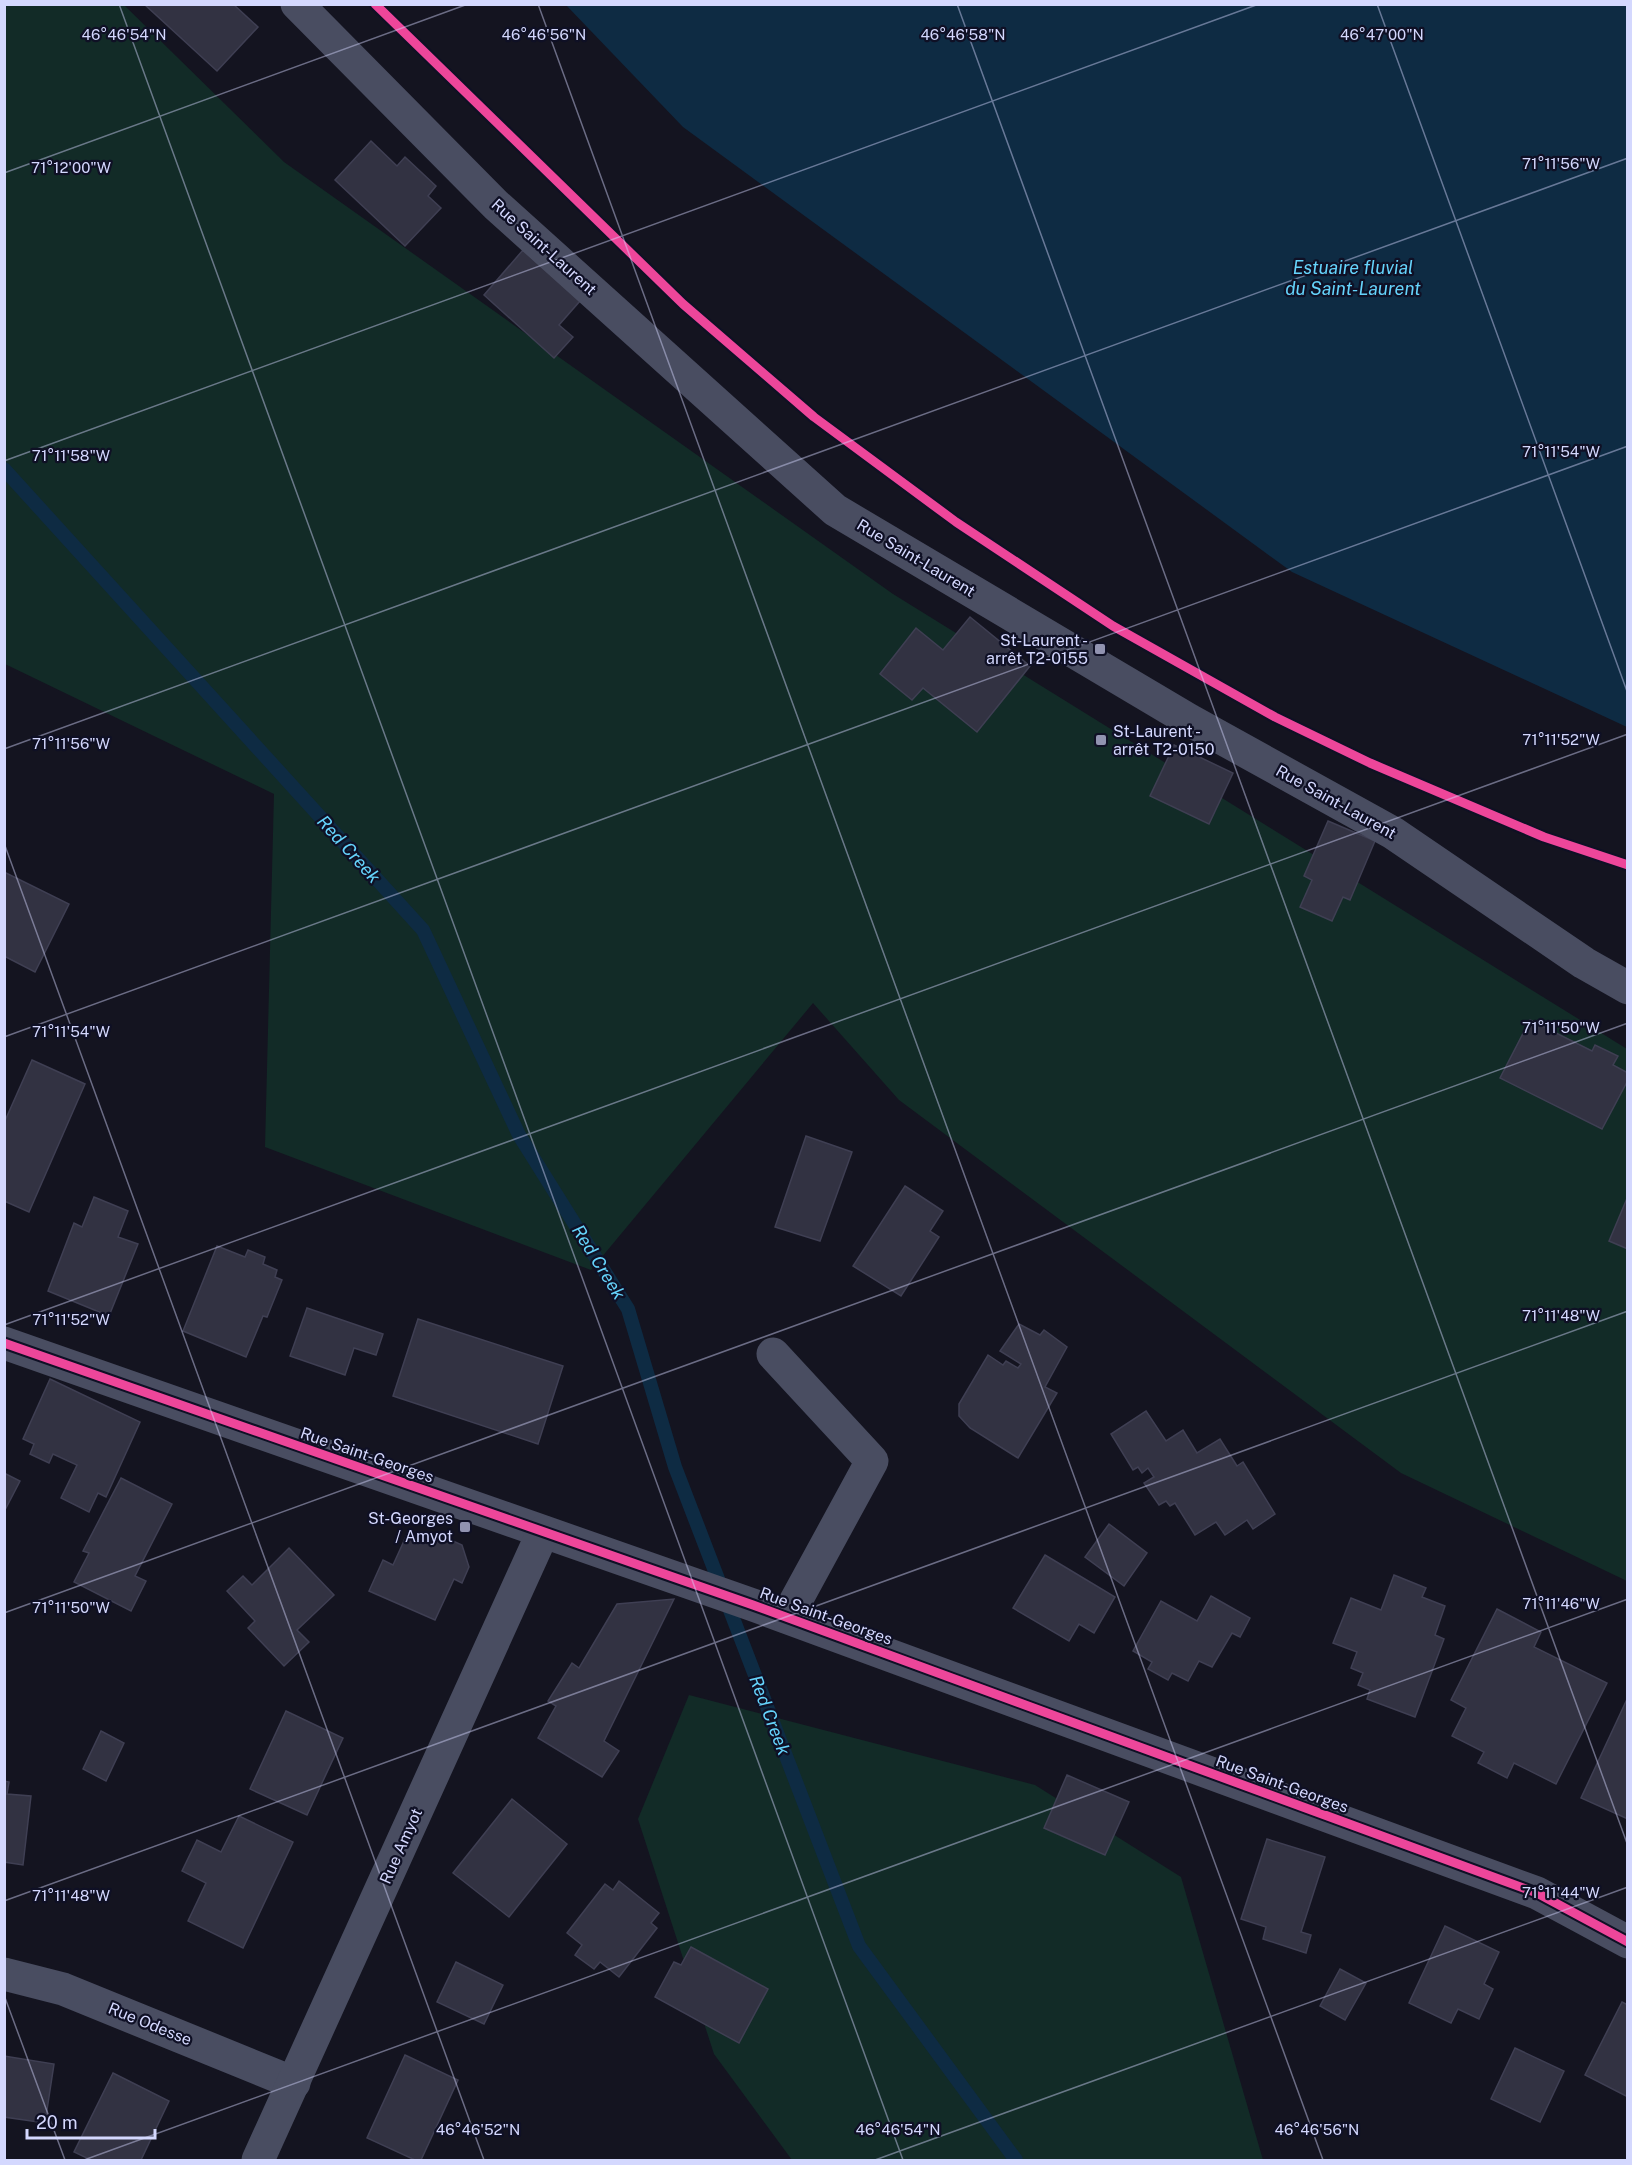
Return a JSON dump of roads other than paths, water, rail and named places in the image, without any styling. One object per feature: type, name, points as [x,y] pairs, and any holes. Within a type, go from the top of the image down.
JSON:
[{"type":"street","name":"Rue Saint-Laurent","points":[[297,4],[496,205],[835,510],[1189,720],[1393,833],[1584,963],[1628,988]]},
{"type":"street","name":"Rue Saint-Georges","points":[[4,1343],[787,1617],[1537,1893],[1628,1942]]},
{"type":"street","points":[[773,1354],[872,1461],[787,1617]]},
{"type":"street","name":"Rue Amyot","points":[[258,2160],[543,1532]]},
{"type":"street","name":"Rue Odesse","points":[[4,1974],[63,1989],[294,2083]]},
{"type":"water","name":"Estuaire fluvial du Saint-Laurent","points":[[566,5],[1627,5],[1627,727],[1292,572],[683,127]]},
{"type":"waterway","name":"Red Creek","points":[[4,469],[423,930],[519,1135],[628,1309],[675,1467],[859,1946],[1016,2160]]},
{"type":"place","name":"St-Laurent - arrêt T2-0155","points":[[1100,649]]},
{"type":"place","name":"St-Laurent - arrêt T2-0150","points":[[1101,740]]},
{"type":"place","name":"St-Georges / Amyot","points":[[465,1527]]}]
